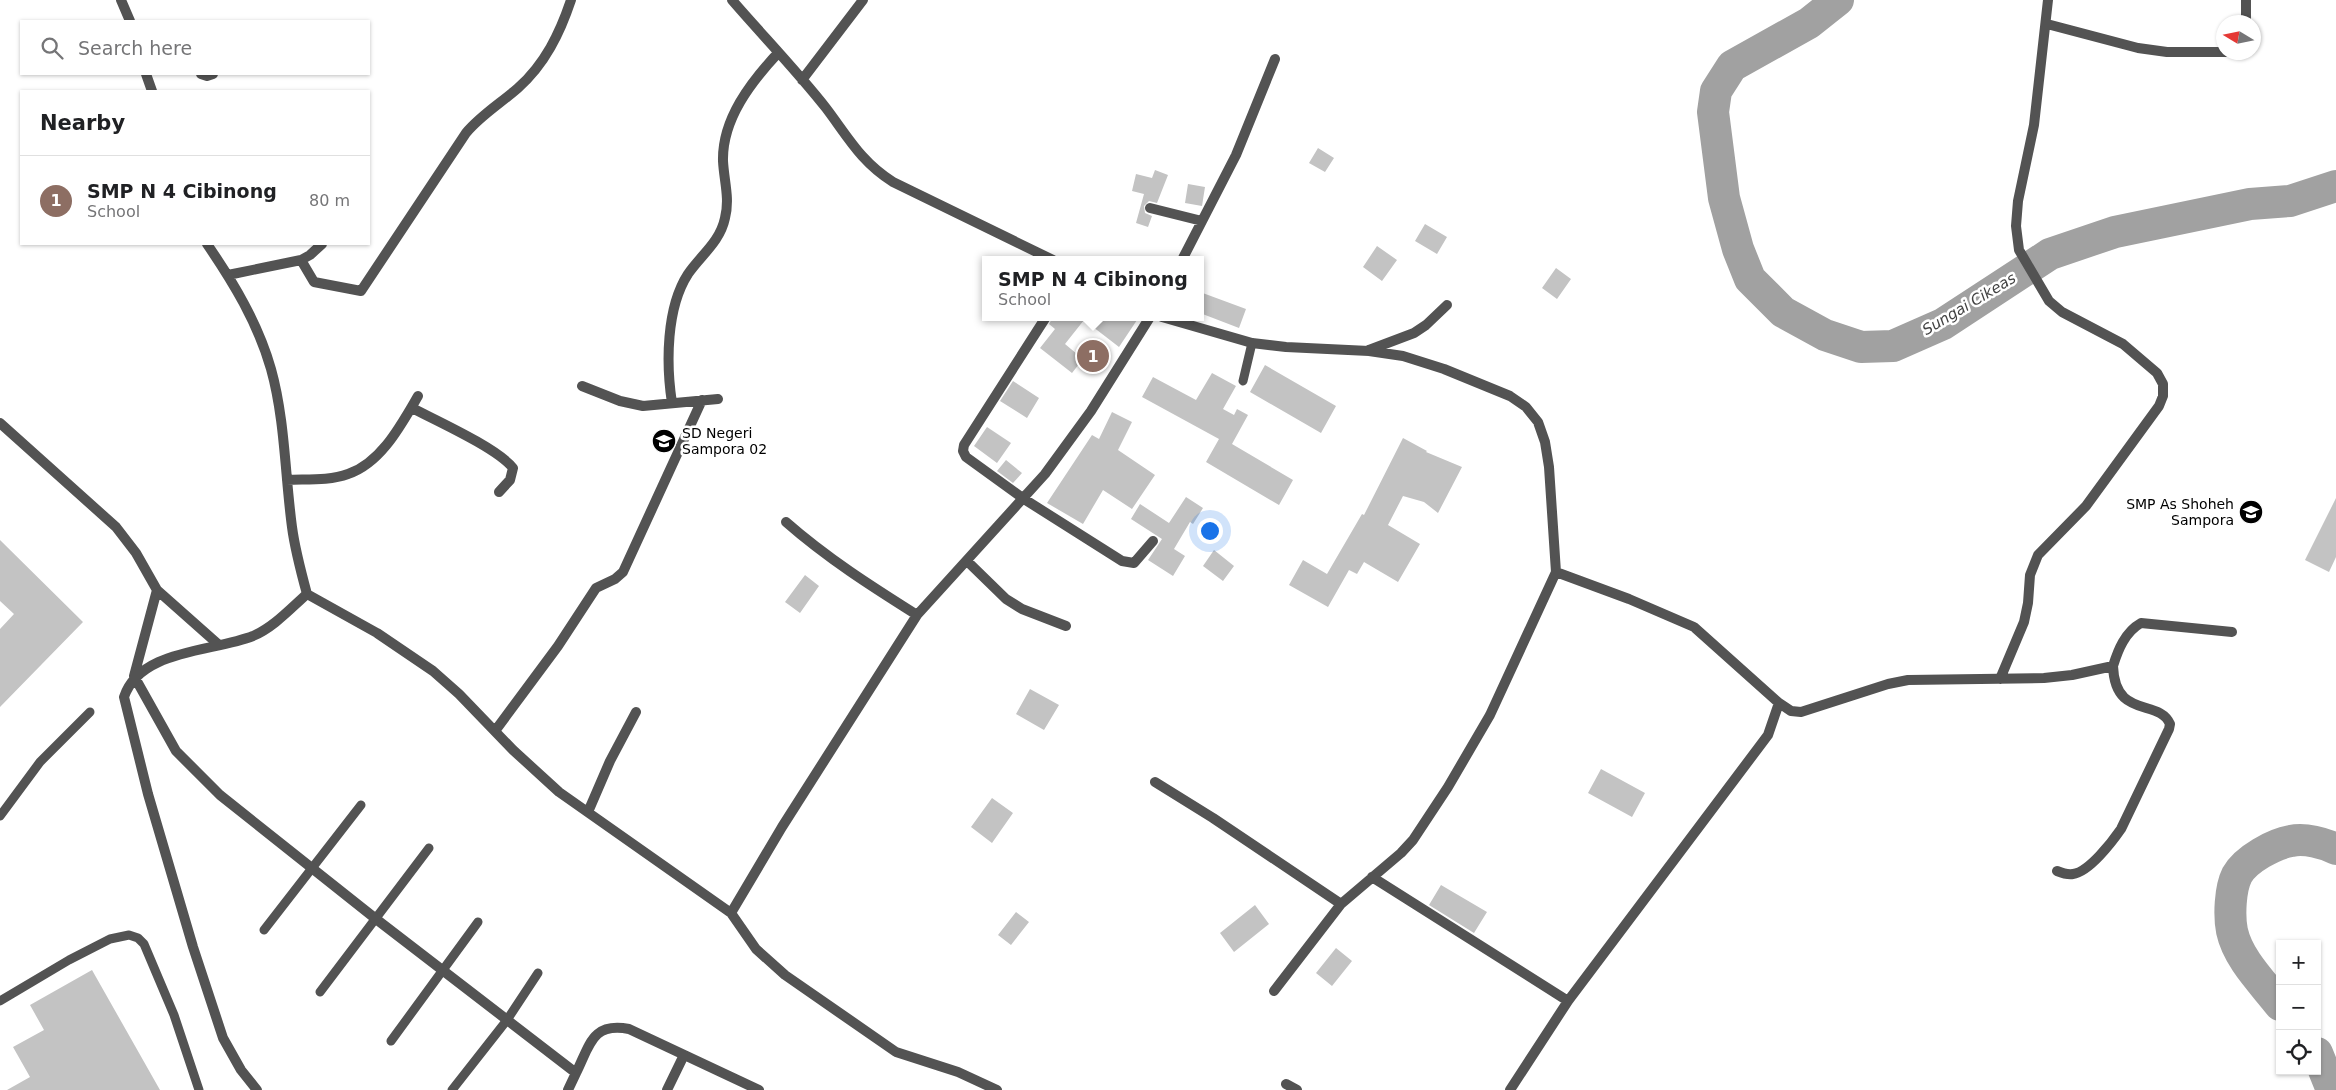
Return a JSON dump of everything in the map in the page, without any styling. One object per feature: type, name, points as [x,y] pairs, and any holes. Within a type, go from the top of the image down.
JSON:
[{"type":"street","points":[[121,0],[130,20]]},
{"type":"street","points":[[301,260],[314,282],[361,292],[466,132],[474,123],[520,87],[543,60],[563,24],[571,0]]},
{"type":"street","points":[[732,0],[825,107],[861,157],[875,171],[893,182],[1045,256]]},
{"type":"street","points":[[802,80],[863,0]]},
{"type":"street","points":[[2000,679],[2024,622],[2028,603],[2030,575],[2038,555],[2086,506],[2159,406],[2163,396],[2163,384],[2157,374],[2123,344],[2062,312],[2049,300],[2020,250],[2016,226],[2018,201],[2034,125],[2047,24],[2048,0]]},
{"type":"street","points":[[2246,0],[2246,15]]},
{"type":"street","points":[[2047,24],[2138,48],[2168,52],[2216,52]]},
{"type":"street","points":[[672,403],[668,381],[669,343],[675,306],[681,287],[689,273],[708,252],[719,236],[725,218],[728,196],[723,163],[728,125],[748,89],[778,53]]},
{"type":"street","points":[[1184,256],[1236,155],[1275,59]]},
{"type":"street","points":[[146,75],[152,90]]},
{"type":"street","points":[[1150,208],[1202,221]]},
{"type":"street","points":[[208,245],[228,275],[262,343],[271,369],[278,401],[292,530],[307,594],[377,633],[433,671],[534,770],[588,812],[731,913],[756,949],[785,975],[890,1049],[909,1058],[973,1078],[997,1090]]},
{"type":"street","points":[[228,275],[301,260],[321,245]]},
{"type":"street","points":[[1369,351],[1414,333],[1426,325],[1447,305]]},
{"type":"street","points":[[1043,321],[1014,364],[964,445],[963,451],[966,456],[1024,499],[1128,563],[1138,559],[1152,541]]},
{"type":"street","points":[[731,913],[782,827],[917,615],[1024,499],[1082,425],[1147,321]]},
{"type":"street","points":[[1176,321],[1252,343],[1286,347],[1369,351],[1403,356],[1444,368],[1510,396],[1526,407],[1538,422],[1545,442],[1549,467],[1556,572],[1490,715],[1448,787],[1413,840],[1401,853],[1341,904],[1274,991]]},
{"type":"street","points":[[582,386],[632,404],[654,406],[718,399]]},
{"type":"street","points":[[287,480],[346,475],[363,468],[378,456],[412,408],[418,396]]},
{"type":"street","points":[[495,730],[558,646],[596,588],[623,572],[702,400]]},
{"type":"street","points":[[412,408],[478,444],[508,463],[513,468],[513,475],[499,492]]},
{"type":"street","points":[[0,423],[116,527],[136,553],[157,590],[219,645]]},
{"type":"street","points":[[786,522],[817,549],[917,615]]},
{"type":"street","points":[[967,561],[1014,604],[1036,616],[1066,626]]},
{"type":"street","points":[[1556,572],[1629,599],[1694,627],[1779,703],[1791,711],[1801,712],[1888,684],[1908,680],[2000,679],[2072,675],[2113,666]]},
{"type":"street","points":[[157,590],[134,676],[127,686],[124,697],[148,794],[193,947],[223,1038],[241,1070],[258,1090]]},
{"type":"street","points":[[134,676],[156,663],[255,635],[272,625],[307,594]]},
{"type":"street","points":[[2057,871],[2074,874],[2100,855],[2111,844],[2121,829],[2169,729],[2170,724],[2164,717],[2125,699],[2118,690],[2114,679],[2113,666],[2130,632],[2141,623],[2232,632]]},
{"type":"street","points":[[134,676],[176,751],[220,795],[376,919],[576,1073]]},
{"type":"street","points":[[1510,1090],[1568,1000],[1768,735],[1779,703]]},
{"type":"street","points":[[588,812],[610,761],[636,712]]},
{"type":"street","points":[[1154,782],[1213,818],[1341,904]]},
{"type":"street","points":[[1372,877],[1568,1000]]},
{"type":"street","points":[[568,1090],[592,1040],[602,1030],[615,1026],[630,1029],[759,1090]]},
{"type":"street","points":[[667,1090],[684,1055]]},
{"type":"street","points":[[1286,1084],[1298,1090]]},
{"type":"lane","points":[[1243,381],[1252,343]]},
{"type":"lane","points":[[0,816],[40,762],[90,712]]},
{"type":"lane","points":[[264,930],[361,805]]},
{"type":"lane","points":[[320,992],[428,848]]},
{"type":"lane","points":[[392,1041],[478,922]]},
{"type":"lane","points":[[0,1001],[69,960],[110,939],[129,935],[138,938],[144,944],[171,1006],[199,1090]]},
{"type":"lane","points":[[452,1090],[507,1020],[538,973]]},
{"type":"building","points":[[1318,148],[1334,158],[1325,172],[1309,163]]},
{"type":"building","points":[[1155,170],[1168,175],[1157,203],[1149,201],[1144,206],[1145,213],[1152,216],[1148,227],[1136,223],[1144,194],[1132,191],[1136,174],[1152,178]]},
{"type":"building","points":[[1188,184],[1205,187],[1202,206],[1185,203]]},
{"type":"building","points":[[1425,224],[1447,237],[1437,254],[1415,241]]},
{"type":"building","points":[[1377,246],[1397,260],[1382,281],[1363,267]]},
{"type":"building","points":[[1556,268],[1571,279],[1557,299],[1542,288]]},
{"type":"building","points":[[1204,293],[1246,309],[1239,328],[1204,315]]},
{"type":"building","points":[[1051,321],[1083,321],[1065,344],[1083,359],[1072,373],[1040,348],[1055,329],[1049,324]]},
{"type":"building","points":[[1085,321],[1136,321],[1119,347]]},
{"type":"building","points":[[1265,365],[1336,406],[1321,433],[1250,392]]},
{"type":"building","points":[[1212,373],[1236,386],[1223,409],[1234,415],[1237,409],[1248,415],[1232,444],[1293,480],[1279,505],[1206,462],[1219,439],[1142,397],[1153,377],[1196,400]]},
{"type":"building","points":[[1013,381],[1039,398],[1027,418],[1000,401]]},
{"type":"building","points":[[1112,412],[1132,422],[1118,450],[1155,475],[1132,509],[1103,490],[1083,524],[1047,503],[1092,435],[1099,439]]},
{"type":"building","points":[[987,427],[1011,443],[997,463],[974,446]]},
{"type":"building","points":[[1403,438],[1426,452],[1462,467],[1438,513],[1424,502],[1403,496],[1388,525],[1420,544],[1398,582],[1364,562],[1357,574],[1349,570],[1328,607],[1289,585],[1303,560],[1327,574],[1362,514],[1364,515]]},
{"type":"building","points":[[1006,460],[1022,473],[1013,483],[997,471]]},
{"type":"building","points":[[1186,497],[1203,508],[1193,524],[1190,522],[1174,549],[1185,556],[1173,576],[1148,560],[1162,539],[1131,519],[1140,504],[1169,523]]},
{"type":"building","points":[[2336,498],[2336,557],[2329,572],[2305,560]]},
{"type":"building","points":[[0,540],[83,622],[0,707],[0,629],[14,614],[0,601]]},
{"type":"building","points":[[1214,550],[1234,566],[1223,581],[1203,566]]},
{"type":"building","points":[[805,575],[819,586],[800,613],[785,602]]},
{"type":"building","points":[[1030,689],[1059,705],[1044,730],[1016,714]]},
{"type":"building","points":[[1601,769],[1645,793],[1632,817],[1588,793]]},
{"type":"building","points":[[992,798],[1013,813],[992,843],[971,827]]},
{"type":"building","points":[[1441,885],[1487,912],[1474,933],[1429,905]]},
{"type":"building","points":[[1255,905],[1269,924],[1234,952],[1220,933]]},
{"type":"building","points":[[1016,912],[1029,922],[1011,945],[998,935]]},
{"type":"building","points":[[1336,948],[1352,961],[1332,986],[1316,973]]},
{"type":"building","points":[[92,970],[160,1090],[7,1090],[30,1077],[13,1047],[44,1030],[30,1005]]},
{"type":"waterway","name":"Sungai Cikeas","points":[[1838,0],[1809,23],[1732,66],[1716,91],[1713,112],[1724,198],[1738,249],[1750,279],[1783,312],[1825,335],[1861,347],[1893,346],[1943,324],[2050,254],[2115,232],[2250,204],[2290,201],[2336,186]]},
{"type":"waterway","name":"Sungai Cikeas","points":[[2276,1000],[2245,961],[2235,941],[2230,910],[2237,875],[2254,858],[2284,843],[2296,840],[2308,841],[2336,849]]},
{"type":"waterway","name":"Sungai Cikeas","points":[[2321,1063],[2332,1090]]},
{"type":"place","name":"SMP N 4 Cibinong","points":[[1093,356]]},
{"type":"place","name":"SD Negeri Sampora 02","points":[[664,441]]},
{"type":"place","name":"SMP As Shoheh Sampora","points":[[2251,512]]}]
